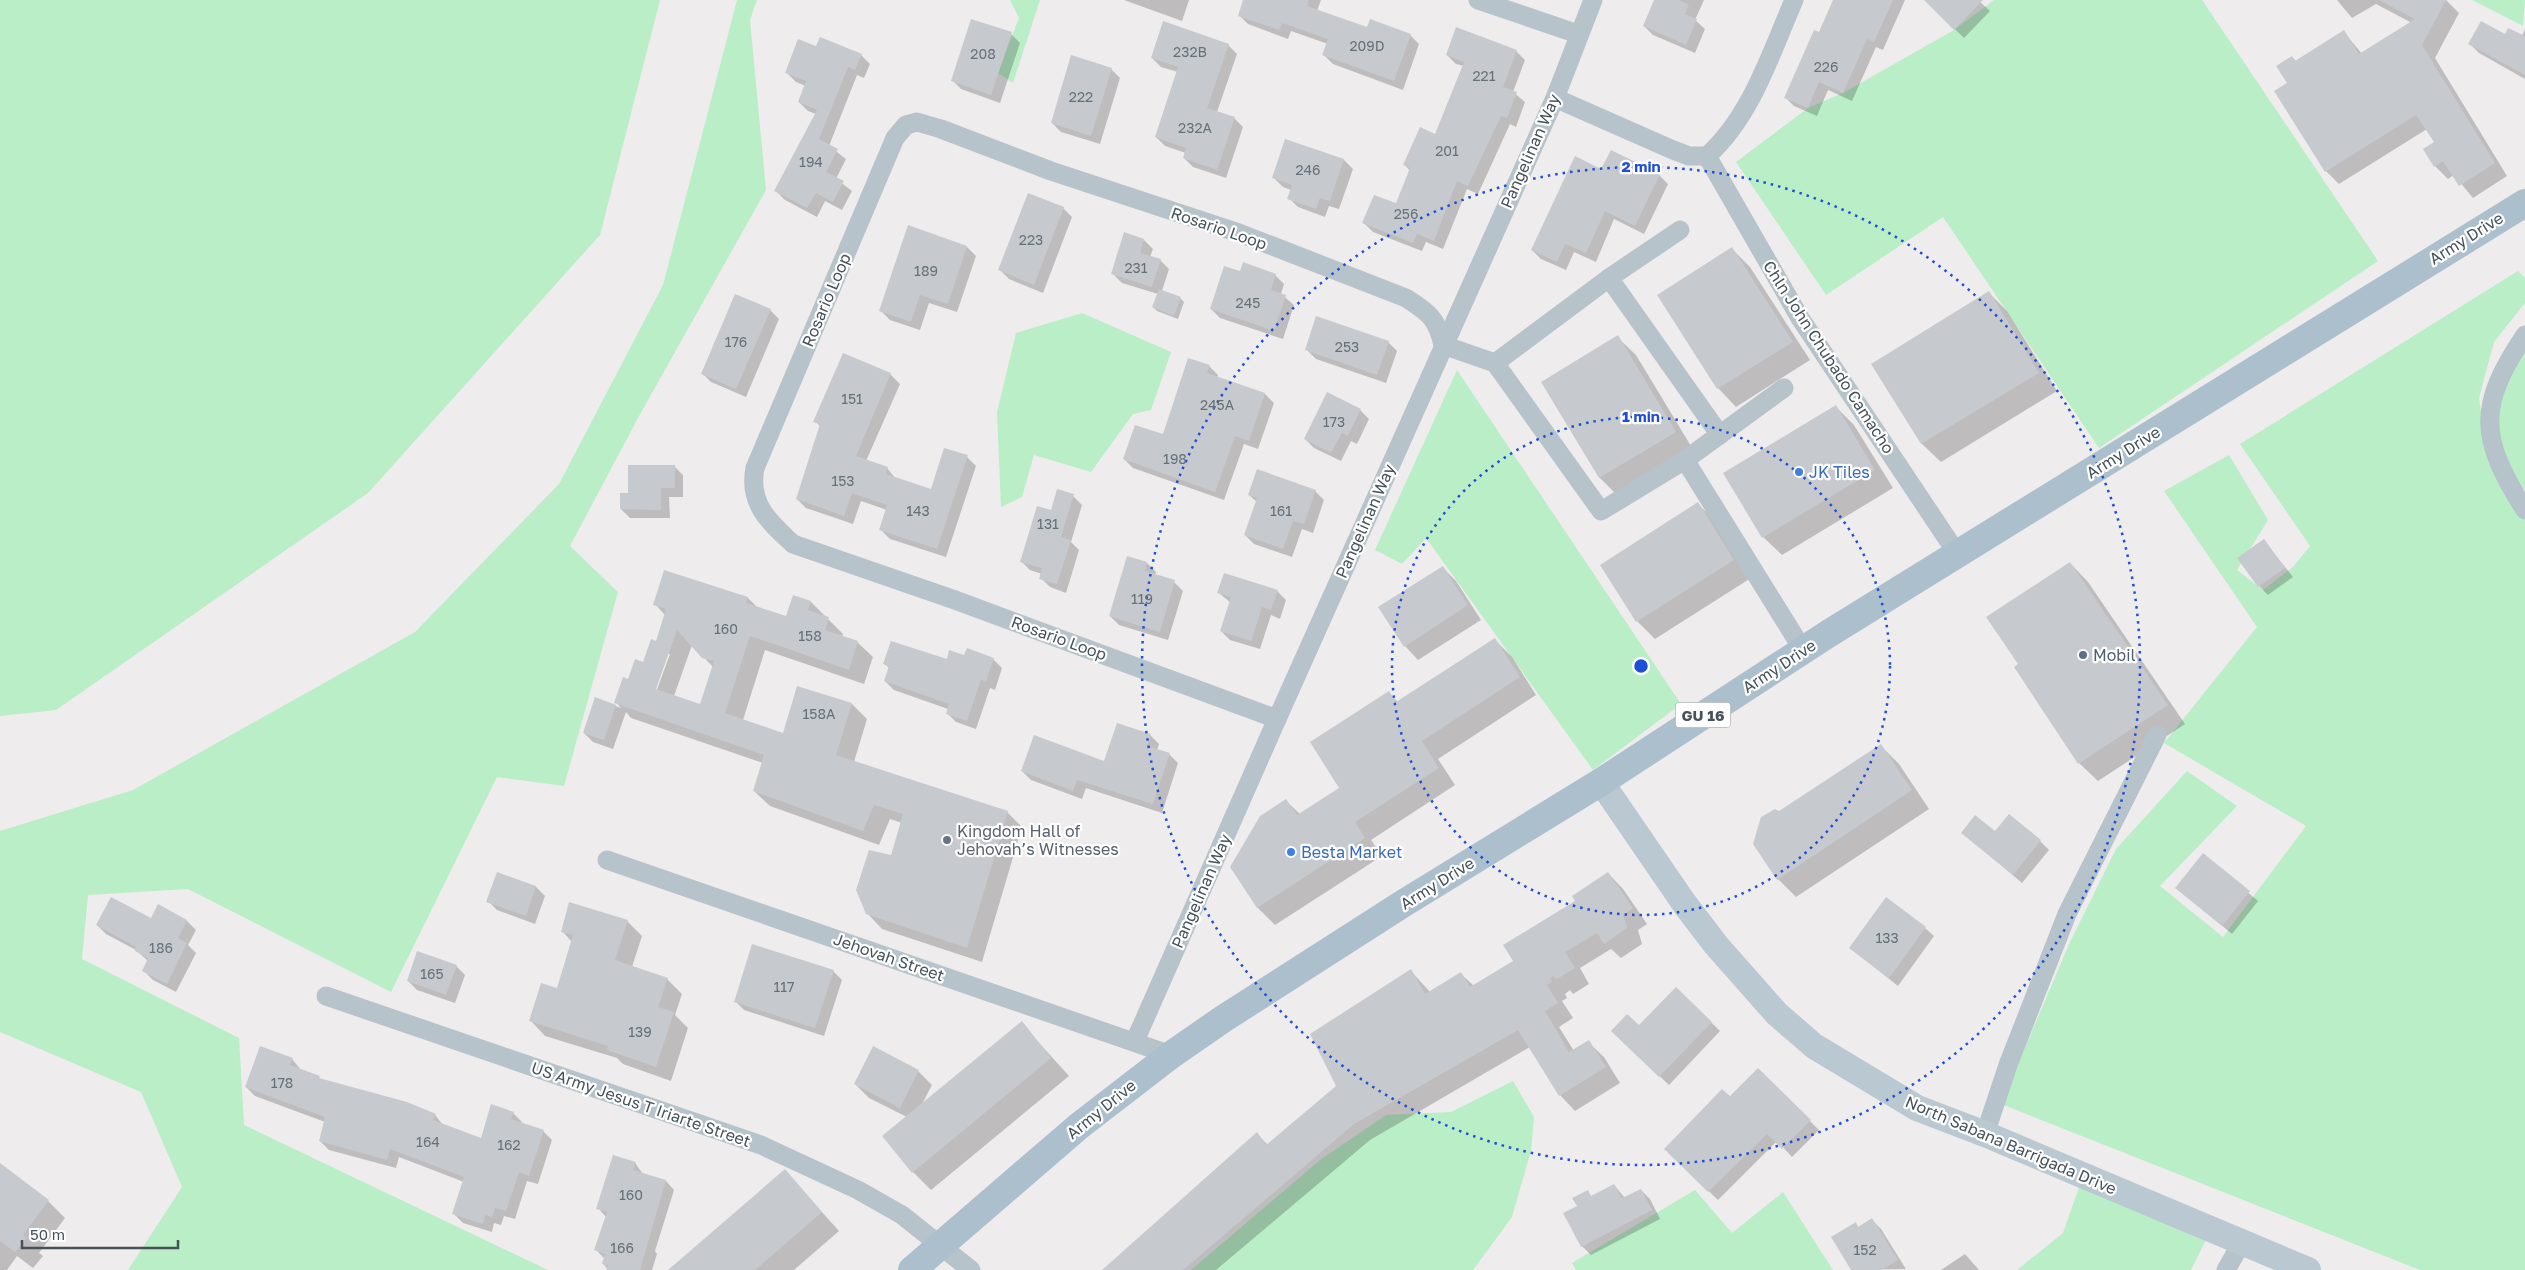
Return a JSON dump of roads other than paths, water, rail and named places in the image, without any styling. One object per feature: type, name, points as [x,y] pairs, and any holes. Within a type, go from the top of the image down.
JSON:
[{"type":"main road","name":"Army Drive","points":[[912,1270],[1079,1126],[1171,1055],[1346,939],[1601,782],[1803,650],[2525,202]]},
{"type":"main road","name":"North Sabana Barrigada Drive","points":[[1601,782],[1688,909],[1777,1014],[1814,1046],[1917,1108],[1984,1134],[2308,1270]]},
{"type":"street","points":[[1478,0],[1578,34]]},
{"type":"street","name":"Pangelinan Way","points":[[1135,1041],[1443,345],[1555,98],[1578,34],[1593,0]]},
{"type":"street","points":[[1555,98],[1688,156],[1707,156],[1720,144],[1736,124],[1760,78],[1794,0]]},
{"type":"street","name":"Rosario Loop","points":[[1277,719],[964,603],[793,544],[760,511],[753,480],[755,468],[895,138],[906,125],[917,122],[1079,181],[1239,233],[1406,298],[1429,313],[1439,327],[1443,345]]},
{"type":"street","name":"Chln John Chubado Camacho","points":[[1707,156],[1800,318],[1958,555]]},
{"type":"street","points":[[1495,363],[1609,278],[1680,230]]},
{"type":"street","points":[[1609,278],[1720,436]]},
{"type":"street","points":[[2525,335],[2500,376],[2491,401],[2488,426],[2493,452],[2511,488],[2525,510]]},
{"type":"street","points":[[1443,345],[1495,363],[1601,511],[1686,460],[1784,388]]},
{"type":"street","points":[[1686,460],[1803,650]]},
{"type":"street","points":[[1984,1134],[2008,1065],[2067,914],[2158,735]]},
{"type":"street","name":"Jehovah Street","points":[[607,860],[1171,1055]]},
{"type":"street","name":"US Army Jesus T Iriarte Street","points":[[326,996],[761,1145],[858,1190],[902,1215],[971,1270]]},
{"type":"street","points":[[2226,1270],[2242,1242]]},
{"type":"place","name":"JK Tiles","points":[[1799,472]]},
{"type":"place","name":"Mobil","points":[[2083,655]]},
{"type":"place","name":"Kingdom Hall of Jehovah’s Witnesses","points":[[947,840]]},
{"type":"place","name":"Besta Market","points":[[1291,852]]}]
